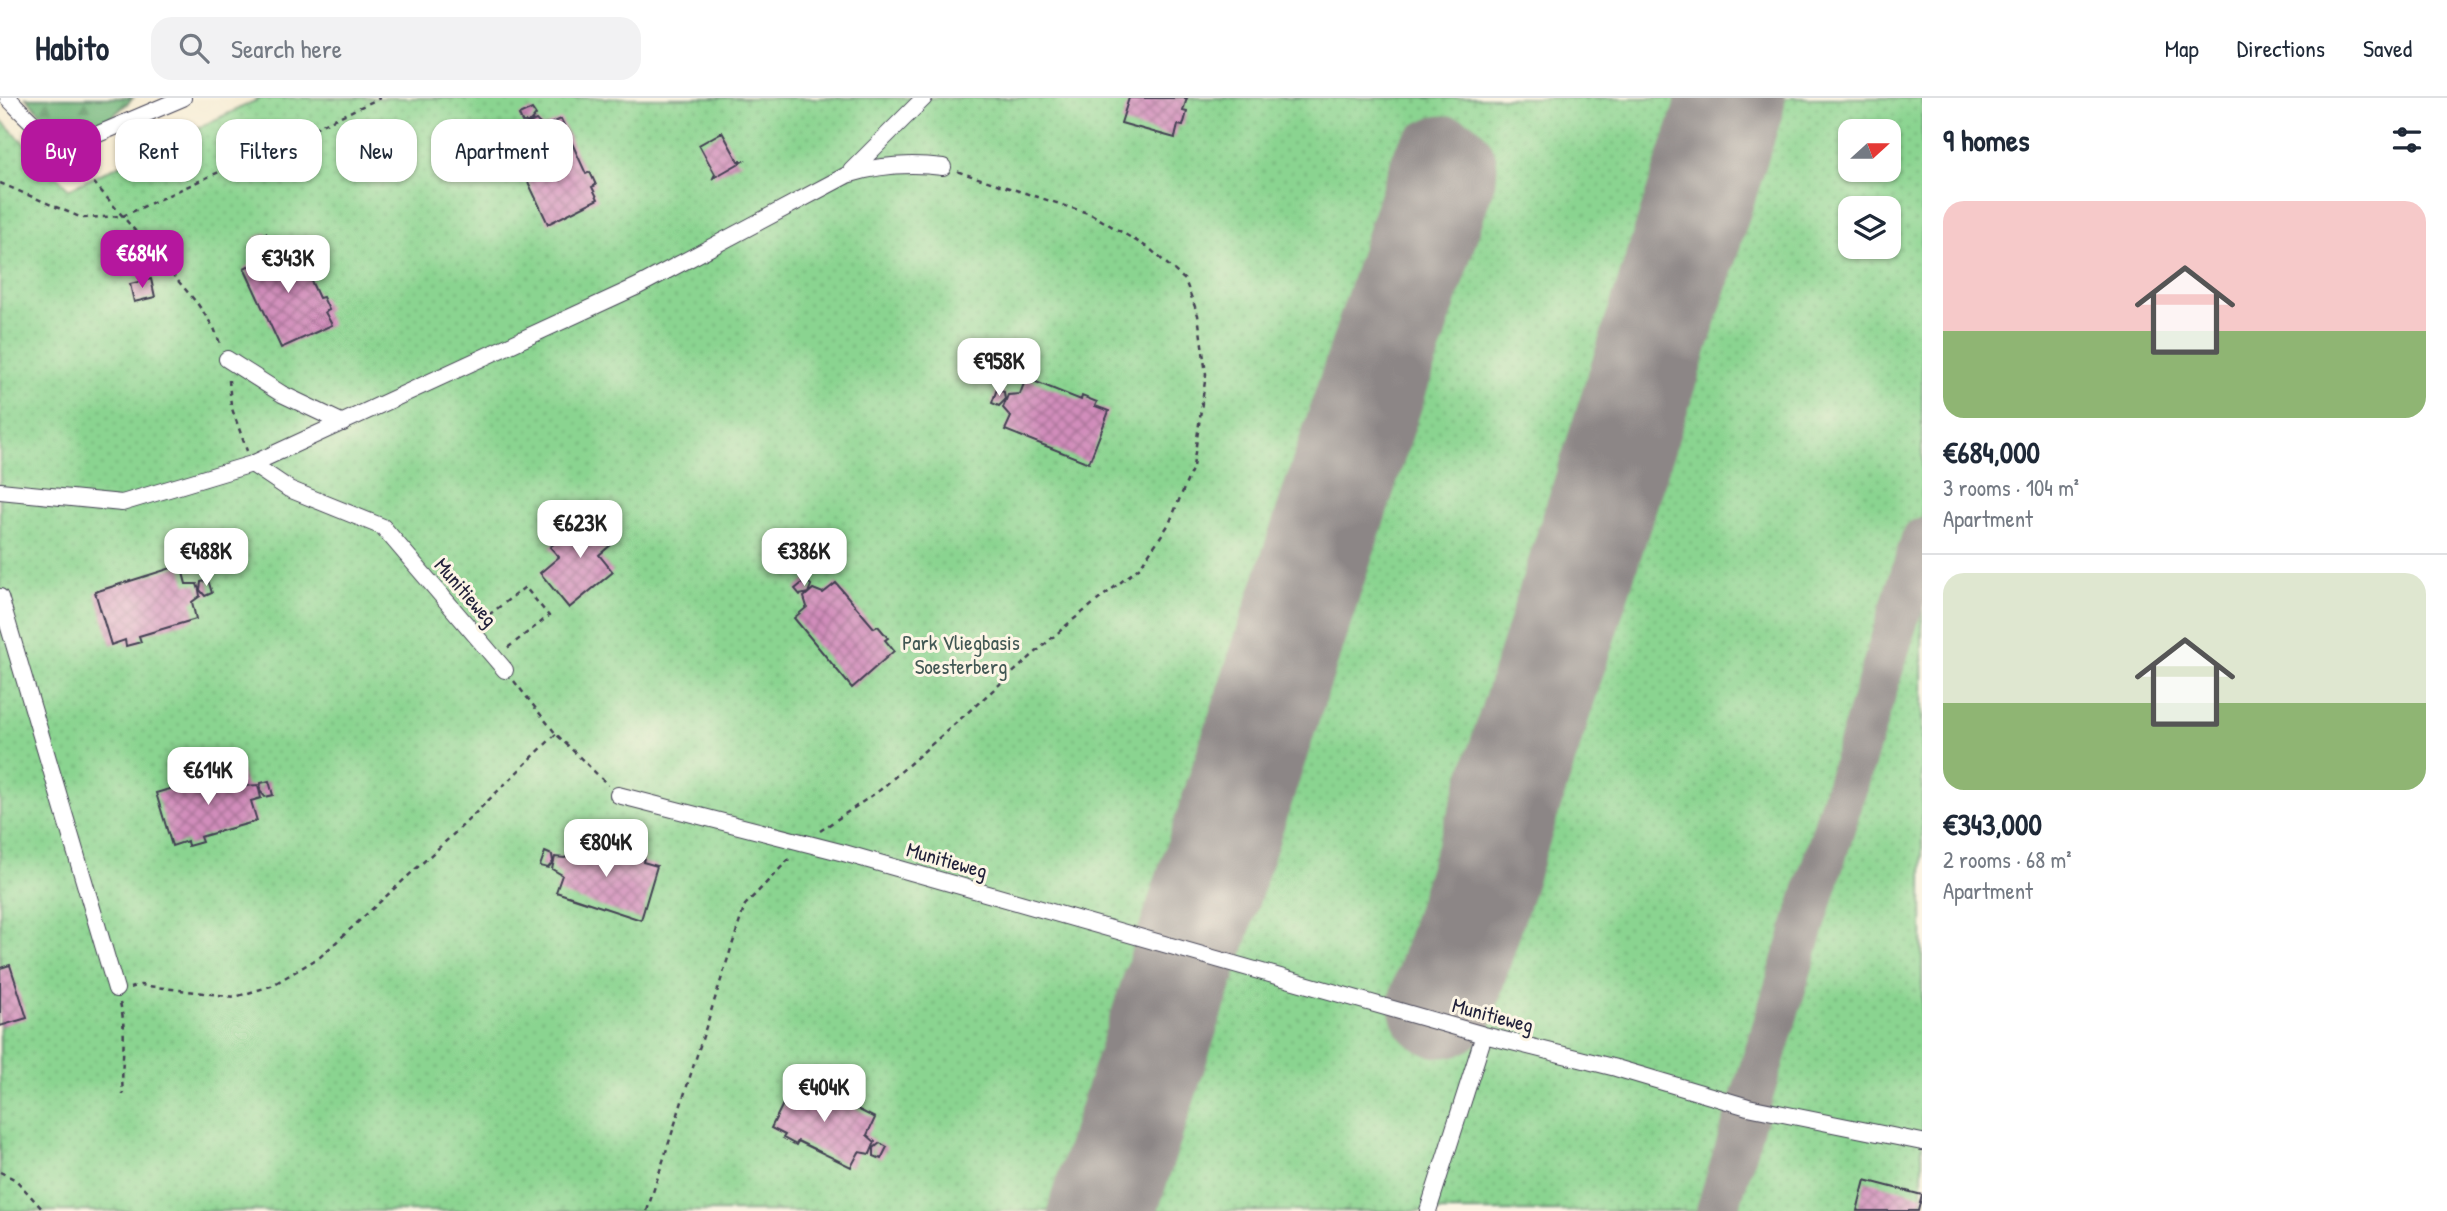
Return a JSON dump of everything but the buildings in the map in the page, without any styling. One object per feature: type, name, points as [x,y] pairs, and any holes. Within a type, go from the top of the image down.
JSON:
[{"type":"street","points":[[8,98],[30,119]]},
{"type":"street","points":[[101,133],[183,98]]},
{"type":"street","points":[[847,175],[924,98]]},
{"type":"street","points":[[0,491],[122,503],[252,464],[638,286],[847,175],[867,169],[900,165],[943,167]]},
{"type":"street","points":[[227,359],[282,394],[343,423]]},
{"type":"street","name":"Munitieweg","points":[[252,464],[289,489],[383,527],[500,664]]},
{"type":"street","points":[[0,597],[117,991]]},
{"type":"street","name":"Munitieweg","points":[[618,794],[805,842],[1484,1035],[1616,1068],[1748,1107],[1922,1142]]},
{"type":"street","points":[[1427,1211],[1484,1035]]},
{"type":"path","points":[[0,183],[82,218],[123,216],[380,98]]},
{"type":"path","points":[[647,1211],[745,905],[805,842],[880,790],[1069,623],[1140,566],[1169,524],[1194,467],[1206,374],[1198,315],[1185,280],[1150,249],[1091,214],[943,167]]},
{"type":"path","points":[[94,182],[165,269],[197,303],[214,328],[227,359],[231,405],[252,464]]},
{"type":"path","points":[[471,629],[524,587],[549,616],[500,664],[556,734],[618,794]]},
{"type":"path","points":[[123,1095],[121,1078],[124,1020],[117,991],[140,985],[235,997],[281,981],[320,957],[362,920],[556,734]]},
{"type":"path","points":[[0,1172],[16,1180],[44,1211]]},
{"type":"green space","points":[[26,98],[133,98],[101,123],[101,119],[48,119]]},
{"type":"green space","name":"Park Vliegbasis Soesterberg","points":[[261,98],[1922,98],[1922,1211],[0,1211],[0,119],[21,140],[21,182],[62,182],[69,189],[84,182],[101,182],[101,174],[115,167],[115,182],[202,182],[202,126],[216,119],[216,182],[322,182],[322,119],[217,119]]},
{"type":"taxiway","points":[[1717,1211],[1922,539]]},
{"type":"runway","points":[[1442,1004],[1732,98]]},
{"type":"runway","points":[[1102,1211],[1444,169]]}]
